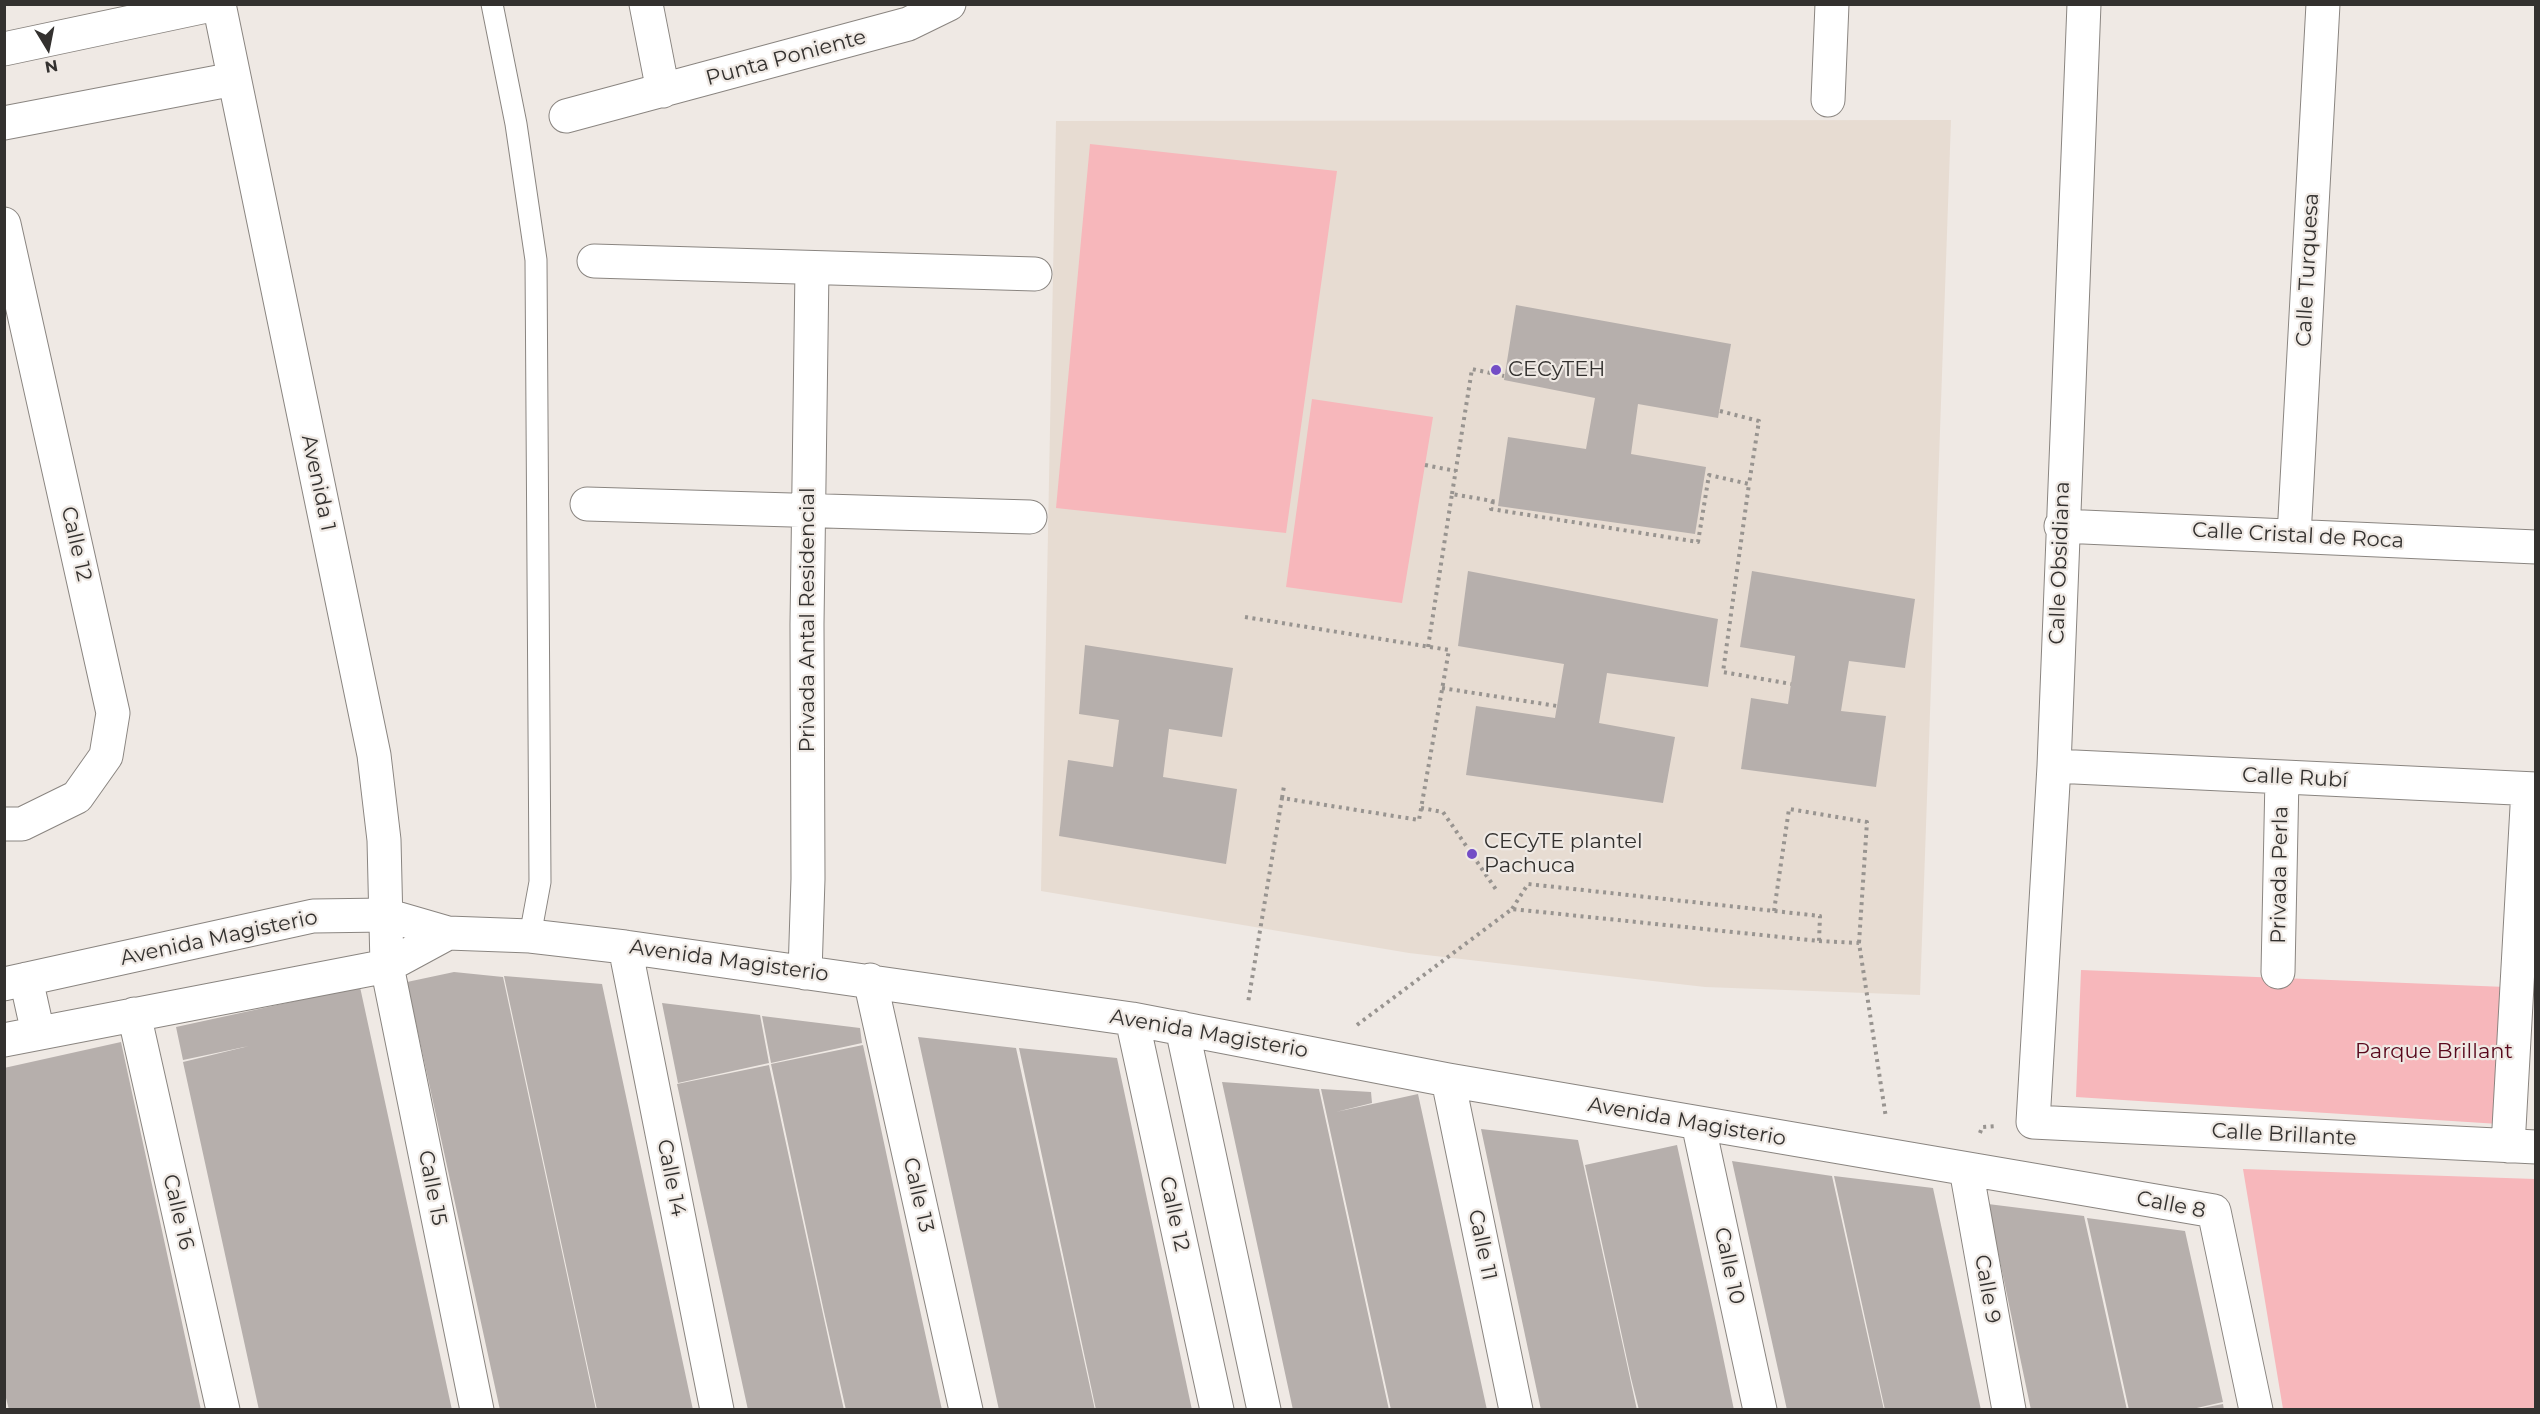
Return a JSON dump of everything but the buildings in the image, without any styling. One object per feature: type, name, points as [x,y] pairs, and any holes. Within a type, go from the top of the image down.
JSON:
[{"type":"street","points":[[4,49],[218,4]]},
{"type":"street","name":"Avenida 1","points":[[218,4],[374,755],[384,840],[387,966]]},
{"type":"street","points":[[646,4],[663,91]]},
{"type":"street","name":"Punta Poniente","points":[[566,116],[663,91],[907,14],[949,4]]},
{"type":"street","points":[[1828,100],[1832,4]]},
{"type":"street","name":"Calle Obsidiana","points":[[2033,1122],[2054,766],[2061,526],[2084,4]]},
{"type":"street","name":"Calle Turquesa","points":[[2294,536],[2323,4]]},
{"type":"street","points":[[4,123],[234,79]]},
{"type":"street","name":"Calle 12","points":[[4,224],[113,713],[106,756],[77,796],[13,824]]},
{"type":"street","points":[[594,261],[1035,274]]},
{"type":"street","name":"Privada Antal Residencial","points":[[805,972],[808,879],[808,510],[812,268]]},
{"type":"street","points":[[587,504],[1030,517]]},
{"type":"street","name":"Calle Cristal de Roca","points":[[2061,526],[2535,547]]},
{"type":"street","name":"Calle Rubí","points":[[2054,766],[2532,789]]},
{"type":"street","name":"Privada Perla","points":[[2278,972],[2282,777]]},
{"type":"street","points":[[2522,1147],[2532,789]]},
{"type":"street","name":"Avenida Magisterio","points":[[38,1033],[15,982],[313,916],[386,915],[448,933],[530,936],[625,947],[1132,1019],[1448,1080],[1965,1169]]},
{"type":"street","points":[[4,1040],[387,966],[448,933]]},
{"type":"street","name":"Calle 14","points":[[625,947],[717,1410]]},
{"type":"street","name":"Calle 15","points":[[387,966],[477,1410]]},
{"type":"street","name":"Calle 13","points":[[870,980],[966,1410]]},
{"type":"street","name":"Calle 16","points":[[134,1014],[223,1410]]},
{"type":"street","name":"Calle 12","points":[[1132,1019],[1217,1410]]},
{"type":"street","points":[[1182,1028],[1264,1410]]},
{"type":"street","name":"Calle 11","points":[[1448,1080],[1516,1410]]},
{"type":"street","name":"Calle Brillante","points":[[2033,1122],[2522,1147]]},
{"type":"street","name":"Calle 10","points":[[1698,1124],[1760,1410]]},
{"type":"street","name":"Calle 9","points":[[1965,1169],[2009,1410]]},
{"type":"street","name":"Calle 8","points":[[1965,1169],[2214,1211],[2256,1410]]},
{"type":"lane","points":[[492,4],[516,124],[536,260],[540,882],[530,936]]},
{"type":"path","points":[[1428,647],[1472,369],[1504,376]]},
{"type":"path","points":[[1720,411],[1760,421],[1723,672],[1791,684]]},
{"type":"path","points":[[1425,465],[1456,471]]},
{"type":"path","points":[[1492,501],[1491,509],[1698,542],[1709,475],[1749,484]]},
{"type":"path","points":[[1452,494],[1498,502]]},
{"type":"path","points":[[1245,617],[1449,650],[1419,820],[1282,798]]},
{"type":"path","points":[[1442,688],[1557,706]]},
{"type":"path","points":[[1242,1040],[1284,786]]},
{"type":"path","points":[[1421,808],[1443,812],[1497,891]]},
{"type":"path","points":[[1774,911],[1789,809],[1867,822],[1859,944],[1893,1157]]},
{"type":"path","points":[[1318,1054],[1512,909],[1528,884],[1820,916],[1819,941]]},
{"type":"path","points":[[1512,909],[1859,944]]},
{"type":"shaded area","name":"CECyTEH","points":[[1951,120],[1920,995],[1705,987],[1409,953],[1041,891],[1056,121]]},
{"type":"green space","points":[[1090,144],[1337,171],[1286,533],[1056,508]]},
{"type":"green space","points":[[1312,399],[1433,417],[1402,603],[1286,587]]},
{"type":"green space","name":"Parque Brillant","points":[[2081,970],[2506,987],[2499,1124],[2076,1097]]},
{"type":"green space","points":[[2243,1169],[2535,1179],[2535,1409],[2283,1409]]},
{"type":"place","name":"CECyTEH","points":[[1496,370]]},
{"type":"place","name":"CECyTE plantel Pachuca","points":[[1472,854]]}]
